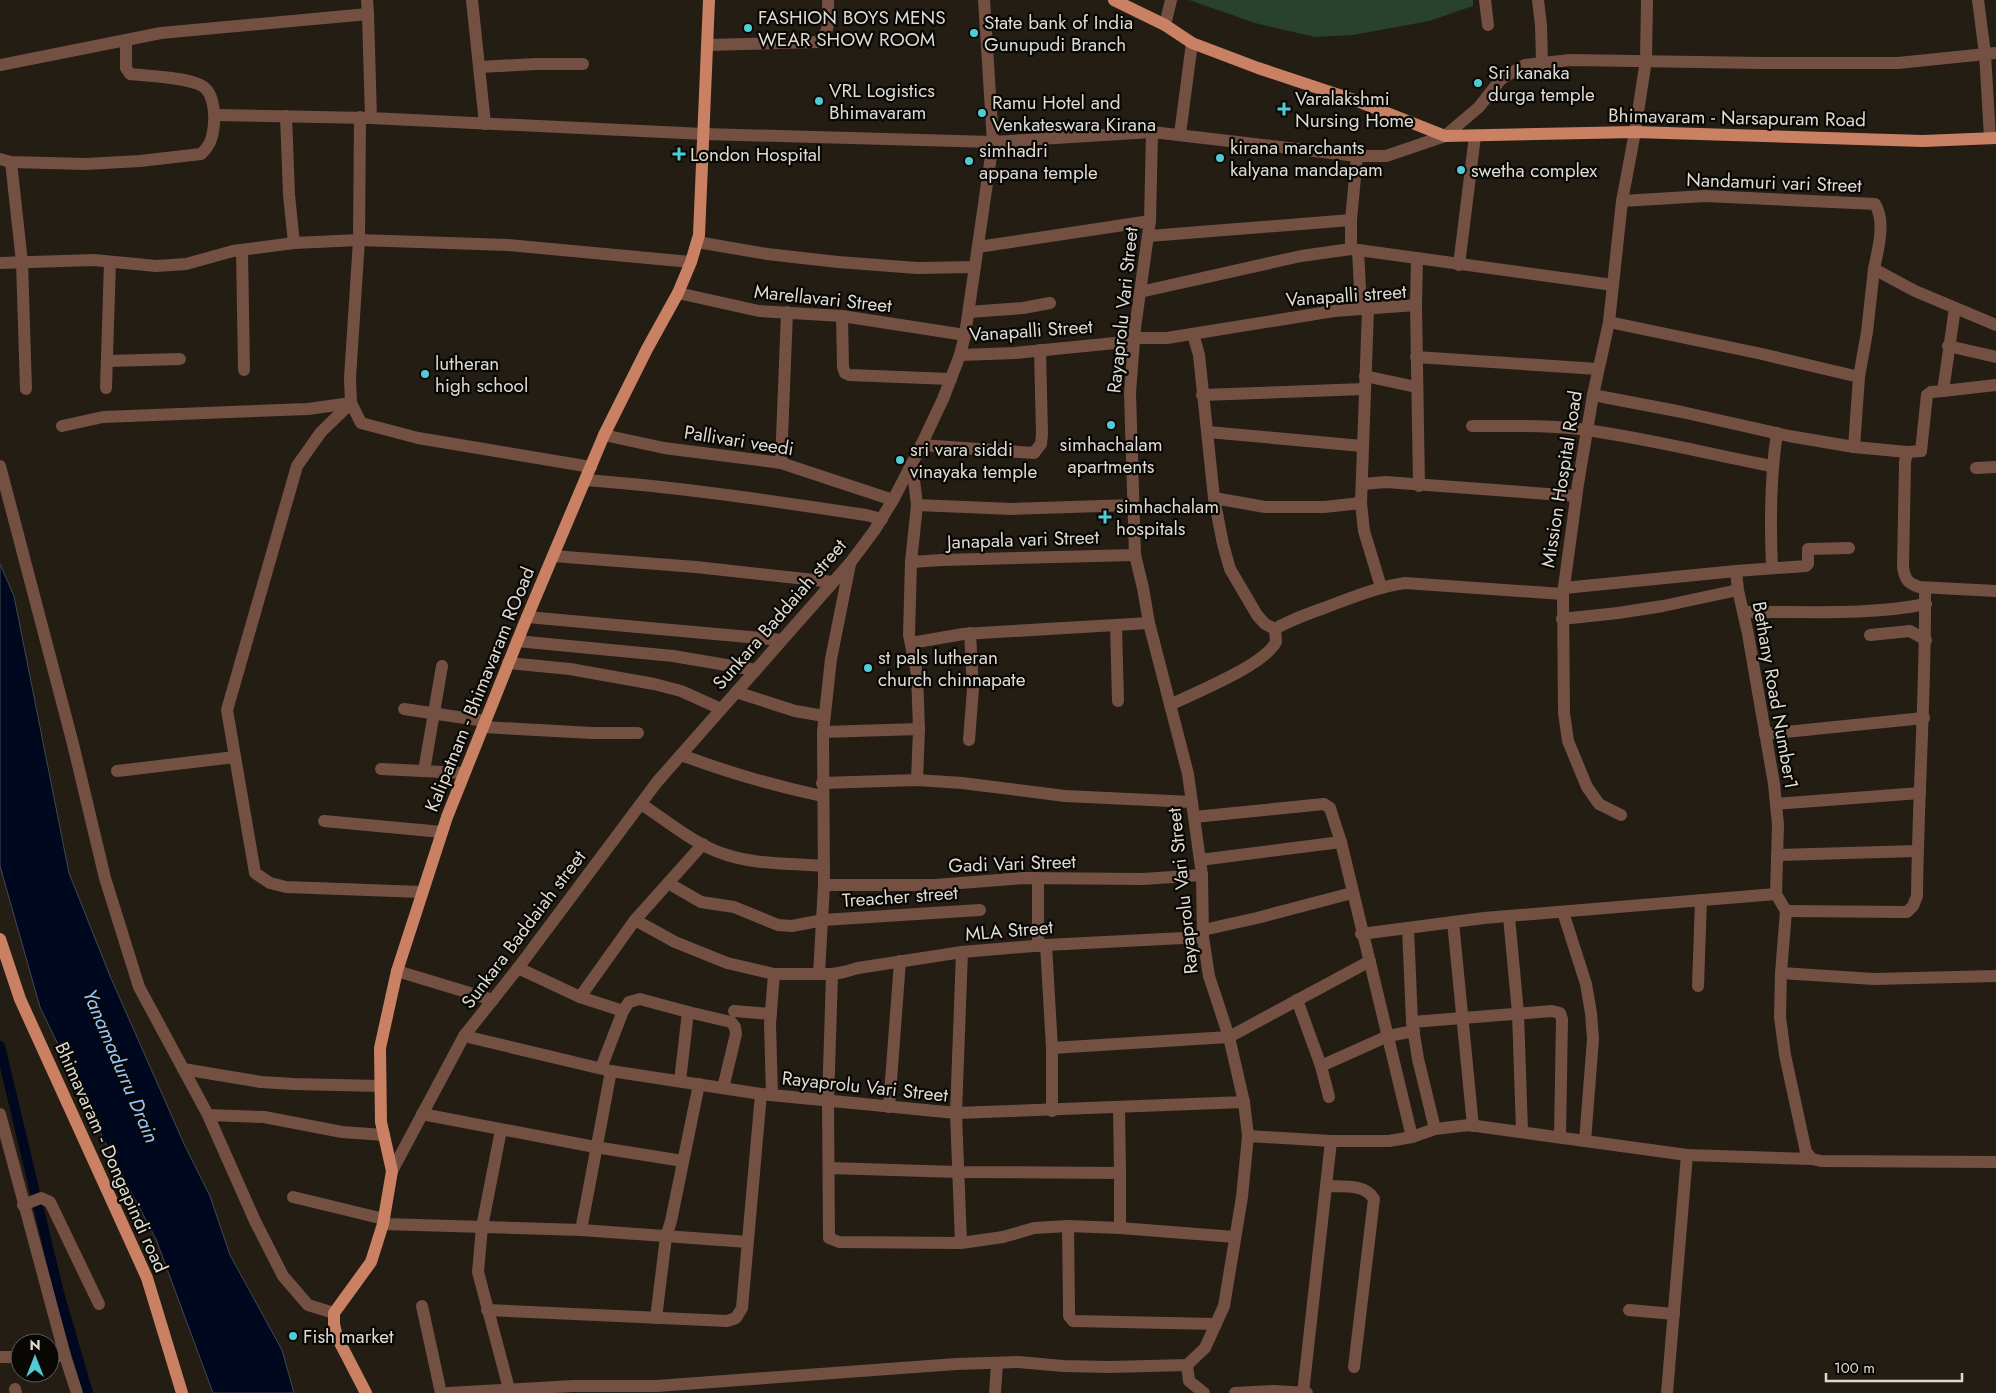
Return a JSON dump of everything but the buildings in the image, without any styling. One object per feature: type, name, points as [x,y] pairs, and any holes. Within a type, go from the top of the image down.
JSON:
[{"type":"main road","name":"Kalipatnam - Bhimavaram ROoad","points":[[334,1313],[371,1262],[384,1222],[392,1171],[382,1122],[380,1048],[396,971],[442,832],[508,663],[604,435],[647,349],[678,293],[691,262],[699,235],[709,0]]},
{"type":"main road","name":"Bhimavaram - Narsapuram Road","points":[[1114,0],[1165,25],[1192,43],[1258,68],[1357,101],[1445,136],[1635,132],[1923,141],[1993,138]]},
{"type":"main road","name":"Bhimavaram - Dongapindi road","points":[[0,939],[20,999],[147,1278],[182,1393]]},
{"type":"main road","points":[[334,1313],[337,1337],[366,1393]]},
{"type":"street","points":[[366,0],[368,14],[365,117],[350,378],[351,403],[361,423],[418,438],[591,467]]},
{"type":"street","points":[[472,0],[485,124]]},
{"type":"street","points":[[707,45],[817,42],[825,36],[828,30],[828,0]]},
{"type":"street","name":"Sunkara Baddaiah street","points":[[392,1171],[464,1036],[518,968],[641,804],[681,755],[850,563],[882,519],[912,463],[951,379],[960,355],[969,312],[993,142],[984,0]]},
{"type":"street","points":[[1165,25],[1171,0]]},
{"type":"street","points":[[1485,0],[1488,25]]},
{"type":"street","points":[[1538,0],[1542,25],[1542,63]]},
{"type":"street","name":"Mission Hospital Road","points":[[1621,815],[1599,804],[1587,787],[1568,741],[1564,713],[1562,618],[1563,591],[1576,496],[1593,395],[1609,322],[1622,201],[1646,60],[1646,0]]},
{"type":"street","points":[[1978,0],[1991,54],[1993,138]]},
{"type":"street","points":[[0,65],[161,33],[368,14]]},
{"type":"street","points":[[26,388],[22,262],[5,161],[86,164],[140,161],[201,154],[213,137],[215,115],[207,89],[197,82],[130,74],[126,68],[126,40]]},
{"type":"street","points":[[1180,134],[1192,43]]},
{"type":"street","points":[[215,115],[365,117],[704,134],[993,142],[1152,132],[1357,156],[1386,156],[1445,136],[1479,107],[1501,79],[1525,65],[1570,60],[1646,60],[1762,64],[1898,63],[1991,54]]},
{"type":"street","points":[[479,67],[583,64]]},
{"type":"street","points":[[286,116],[289,195],[294,243]]},
{"type":"street","name":"Rayaprolu Vari Street","points":[[464,1036],[606,1070],[767,1095],[956,1114],[1244,1102],[1229,1037],[1209,976],[1203,933],[1202,874],[1188,774],[1149,623],[1144,588],[1135,555],[1130,393],[1140,292],[1149,236],[1152,132]]},
{"type":"street","points":[[1459,265],[1475,136]]},
{"type":"street","points":[[1357,156],[1351,220],[1364,309],[1365,376],[1361,502],[1364,530],[1381,587]]},
{"type":"street","name":"Nandamuri vari Street","points":[[1622,201],[1705,196],[1875,204],[1878,209],[1880,228],[1874,269]]},
{"type":"street","points":[[1149,236],[1351,220]]},
{"type":"street","points":[[978,246],[1150,221]]},
{"type":"street","points":[[0,264],[22,262],[110,262],[156,266],[186,264],[242,250],[294,243],[359,240],[508,245],[691,262]]},
{"type":"street","points":[[697,242],[767,254],[838,262],[917,268],[975,266]]},
{"type":"street","points":[[1140,292],[1301,256],[1355,249],[1613,285]]},
{"type":"street","points":[[242,250],[244,370]]},
{"type":"street","points":[[1416,305],[1417,258]]},
{"type":"street","points":[[106,388],[110,262]]},
{"type":"street","points":[[1854,447],[1859,377],[1867,332],[1874,269],[1915,291],[1996,325]]},
{"type":"street","name":"Marellavari Street","points":[[678,293],[759,312],[842,316],[965,335]]},
{"type":"street","points":[[969,312],[1023,308],[1050,303]]},
{"type":"street","name":"Vanapalli street","points":[[1193,334],[1288,317],[1416,305],[1419,486]]},
{"type":"street","points":[[1943,391],[1955,308]]},
{"type":"street","points":[[781,463],[787,312]]},
{"type":"street","points":[[842,316],[842,367],[844,373],[849,375],[951,379]]},
{"type":"street","points":[[1609,322],[1762,354],[1859,377]]},
{"type":"street","points":[[1193,334],[1199,355],[1214,498],[1223,544],[1230,569],[1257,615],[1265,624],[1275,629]]},
{"type":"street","name":"Vanapalli Street","points":[[960,355],[1015,353],[1125,342],[1136,338],[1167,338],[1193,334]]},
{"type":"street","points":[[1948,346],[1996,357]]},
{"type":"street","points":[[921,445],[1034,453],[1041,444],[1042,434],[1040,350]]},
{"type":"street","points":[[1416,357],[1598,370]]},
{"type":"street","points":[[107,361],[180,359]]},
{"type":"street","points":[[1365,376],[1416,387]]},
{"type":"street","points":[[1593,395],[1777,433],[1854,447],[1906,452],[1921,451],[1927,395],[1931,392],[1996,384]]},
{"type":"street","points":[[1202,395],[1364,389]]},
{"type":"street","points":[[62,426],[103,417],[308,409],[351,403]]},
{"type":"street","points":[[351,403],[322,432],[297,466],[227,710],[255,873],[270,883],[286,887],[422,892]]},
{"type":"street","points":[[1472,426],[1548,426],[1587,430],[1685,447],[1772,466]]},
{"type":"street","points":[[1208,432],[1362,446]]},
{"type":"street","points":[[1772,568],[1770,500],[1772,466],[1777,433]]},
{"type":"street","name":"Pallivari veedi","points":[[604,435],[664,448],[781,463],[893,500]]},
{"type":"street","points":[[1906,452],[1903,568],[1904,576],[1908,583],[1925,588],[1996,591]]},
{"type":"street","points":[[912,463],[917,505],[909,594],[911,643],[917,674],[919,729],[917,780]]},
{"type":"street","points":[[0,466],[74,744],[105,878],[139,987],[208,1114],[255,1220],[283,1276],[308,1306],[334,1313]]},
{"type":"street","points":[[1976,468],[1996,467]]},
{"type":"street","points":[[585,480],[659,485],[748,497],[882,519]]},
{"type":"street","points":[[1363,484],[1386,482],[1419,486],[1576,496]]},
{"type":"street","points":[[1214,498],[1265,507],[1324,507],[1361,502]]},
{"type":"street","points":[[917,505],[1012,509],[1133,505]]},
{"type":"street","points":[[1275,629],[1286,622],[1381,587],[1406,583],[1563,591],[1736,571],[1806,566],[1808,564],[1808,550],[1812,548],[1850,548]]},
{"type":"street","name":"Janapala vari Street","points":[[911,562],[1135,555]]},
{"type":"street","points":[[553,556],[696,567],[833,582]]},
{"type":"street","points":[[850,563],[831,659],[822,732],[823,920],[828,1102],[829,1238],[839,1242],[961,1243],[1004,1237],[1034,1228],[1068,1226],[1235,1237]]},
{"type":"street","points":[[1736,571],[1738,590]]},
{"type":"street","points":[[1786,911],[1907,912],[1913,906],[1917,896],[1917,851],[1924,718],[1925,588]]},
{"type":"street","name":"Bethany Road Number1","points":[[1562,618],[1618,613],[1663,606],[1738,590],[1748,634],[1776,804],[1778,825],[1776,894]]},
{"type":"street","points":[[1743,612],[1856,613],[1926,604]]},
{"type":"street","points":[[527,617],[782,640]]},
{"type":"street","points":[[911,643],[970,633],[1149,623]]},
{"type":"street","points":[[1116,625],[1118,702]]},
{"type":"street","points":[[1170,704],[1242,669],[1269,652],[1276,642],[1275,629]]},
{"type":"street","points":[[1870,635],[1910,631],[1926,640]]},
{"type":"street","points":[[969,740],[973,689],[970,633]]},
{"type":"street","points":[[517,641],[673,656],[756,670]]},
{"type":"street","points":[[508,663],[570,669],[654,684],[681,691],[722,709]]},
{"type":"street","points":[[424,771],[442,666]]},
{"type":"street","points":[[736,692],[795,711],[824,716]]},
{"type":"street","points":[[404,709],[434,713],[484,724],[592,733],[638,733]]},
{"type":"street","points":[[1765,734],[1924,718]]},
{"type":"street","points":[[822,732],[919,729]]},
{"type":"street","points":[[681,755],[773,786],[822,789],[917,780],[962,783],[1065,796],[1192,802]]},
{"type":"street","points":[[117,771],[235,757]]},
{"type":"street","points":[[381,769],[464,773]]},
{"type":"street","points":[[1776,804],[1920,793]]},
{"type":"street","points":[[641,804],[703,844],[723,854],[756,861],[824,866]]},
{"type":"street","points":[[1194,816],[1324,804],[1330,808],[1341,842],[1361,934],[1370,961],[1412,1137]]},
{"type":"street","points":[[324,821],[442,832]]},
{"type":"street","points":[[1200,860],[1341,842]]},
{"type":"street","points":[[580,997],[635,920],[703,844]]},
{"type":"street","points":[[1777,854],[1917,851]]},
{"type":"street","name":"Gadi Vari Street","points":[[824,886],[934,886],[1024,878],[1143,879],[1202,874]]},
{"type":"street","points":[[1038,878],[1042,945],[1052,1048],[1052,1111]]},
{"type":"street","name":"Treacher street","points":[[668,883],[700,902],[734,907],[778,925],[792,926],[823,920],[980,910]]},
{"type":"street","name":"MLA Street","points":[[635,920],[675,942],[727,963],[774,974],[825,974],[962,952],[1203,933],[1352,893]]},
{"type":"street","points":[[1361,934],[1453,922],[1776,894],[1786,911],[1780,1017],[1785,1055],[1806,1152],[1812,1159]]},
{"type":"street","points":[[1698,986],[1701,900]]},
{"type":"street","points":[[1563,912],[1586,984],[1591,1013],[1593,1039],[1585,1141]]},
{"type":"street","points":[[1509,917],[1518,1013],[1522,1131]]},
{"type":"street","points":[[1453,922],[1464,1018],[1473,1126]]},
{"type":"street","points":[[1408,928],[1413,1026],[1435,1129]]},
{"type":"street","points":[[961,1243],[956,1114],[962,952]]},
{"type":"street","points":[[1052,1048],[1229,1037],[1370,961]]},
{"type":"street","points":[[888,1107],[900,962]]},
{"type":"street","points":[[518,968],[580,997],[623,1011]]},
{"type":"street","points":[[396,971],[493,1000]]},
{"type":"street","points":[[1781,973],[1874,979],[1996,976]]},
{"type":"street","points":[[487,1310],[727,1321],[736,1318],[742,1308],[748,1242],[767,1095],[774,974]]},
{"type":"street","points":[[581,1230],[587,1206],[606,1070],[623,1011],[630,1002],[640,999],[731,1022],[735,1026],[736,1034],[723,1088]]},
{"type":"street","points":[[1297,1000],[1321,1066],[1329,1097]]},
{"type":"street","points":[[734,1011],[771,1014]]},
{"type":"street","points":[[1321,1066],[1413,1026],[1464,1018],[1518,1013],[1552,1011],[1560,1013],[1562,1018],[1560,1137]]},
{"type":"street","points":[[680,1081],[688,1012]]},
{"type":"street","points":[[183,1069],[260,1082],[380,1086]]},
{"type":"street","points":[[656,1318],[666,1237],[671,1221],[699,1084]]},
{"type":"street","points":[[448,1393],[573,1386],[642,1389],[956,1364],[1018,1362],[1063,1366],[1110,1367],[1187,1365],[1204,1348],[1224,1306],[1242,1197],[1248,1136],[1244,1102]]},
{"type":"street","points":[[1119,1108],[1120,1228]]},
{"type":"street","points":[[0,1114],[31,1202],[64,1356],[77,1393]]},
{"type":"street","points":[[208,1114],[264,1117],[342,1132],[384,1135]]},
{"type":"street","points":[[422,1114],[595,1147],[683,1160]]},
{"type":"street","points":[[1248,1136],[1389,1142],[1435,1129],[1473,1126],[1522,1131],[1688,1155],[1812,1159],[1821,1161],[1996,1162]]},
{"type":"street","points":[[501,1130],[482,1227],[478,1272],[509,1390]]},
{"type":"street","points":[[1234,1393],[1304,1393],[1331,1141]]},
{"type":"street","points":[[1667,1393],[1688,1155]]},
{"type":"street","points":[[829,1168],[958,1172],[1120,1173]]},
{"type":"street","points":[[1326,1186],[1365,1188],[1371,1192],[1374,1199],[1354,1367]]},
{"type":"street","points":[[293,1197],[384,1222],[581,1230],[748,1242]]},
{"type":"street","points":[[31,1202],[50,1202],[99,1304]]},
{"type":"street","points":[[1068,1226],[1069,1307],[1072,1321],[1216,1324]]},
{"type":"street","points":[[422,1306],[441,1393]]},
{"type":"street","points":[[1629,1310],[1674,1314]]},
{"type":"street","points":[[995,1393],[997,1363]]},
{"type":"street","points":[[1187,1365],[1187,1387],[1204,1393]]},
{"type":"green space","points":[[1189,0],[1473,0],[1473,6],[1429,21],[1353,35],[1315,37],[1255,23]]},
{"type":"water","name":"Yanamadurru Drain","points":[[0,564],[14,596],[69,873],[110,976],[185,1146],[210,1196],[230,1255],[282,1350],[294,1393],[213,1393],[156,1239],[107,1146],[40,1007],[0,866]]},
{"type":"waterway","points":[[0,1046],[59,1293],[88,1393]]},
{"type":"place","name":"FASHION BOYS MENS WEAR SHOW ROOM","points":[[748,28]]},
{"type":"place","name":"State bank of India Gunupudi Branch","points":[[974,33]]},
{"type":"place","name":"Sri kanaka durga temple","points":[[1478,83]]},
{"type":"place","name":"VRL Logistics Bhimavaram","points":[[819,101]]},
{"type":"place","name":"Varalakshmi Nursing Home","points":[[1284,109]]},
{"type":"place","name":"Ramu Hotel and Venkateswara Kirana","points":[[982,113]]},
{"type":"place","name":"London Hospital","points":[[679,154]]},
{"type":"place","name":"kirana marchants kalyana mandapam","points":[[1220,158]]},
{"type":"place","name":"simhadri appana temple","points":[[969,161]]},
{"type":"place","name":"swetha complex","points":[[1461,170]]},
{"type":"place","name":"lutheran high school","points":[[425,374]]},
{"type":"place","name":"simhachalam apartments","points":[[1111,425]]},
{"type":"place","name":"sri vara siddi vinayaka temple","points":[[900,460]]},
{"type":"place","name":"simhachalam hospitals","points":[[1105,517]]},
{"type":"place","name":"st pals lutheran church chinnapate","points":[[868,668]]},
{"type":"place","name":"Fish market","points":[[293,1336]]}]
